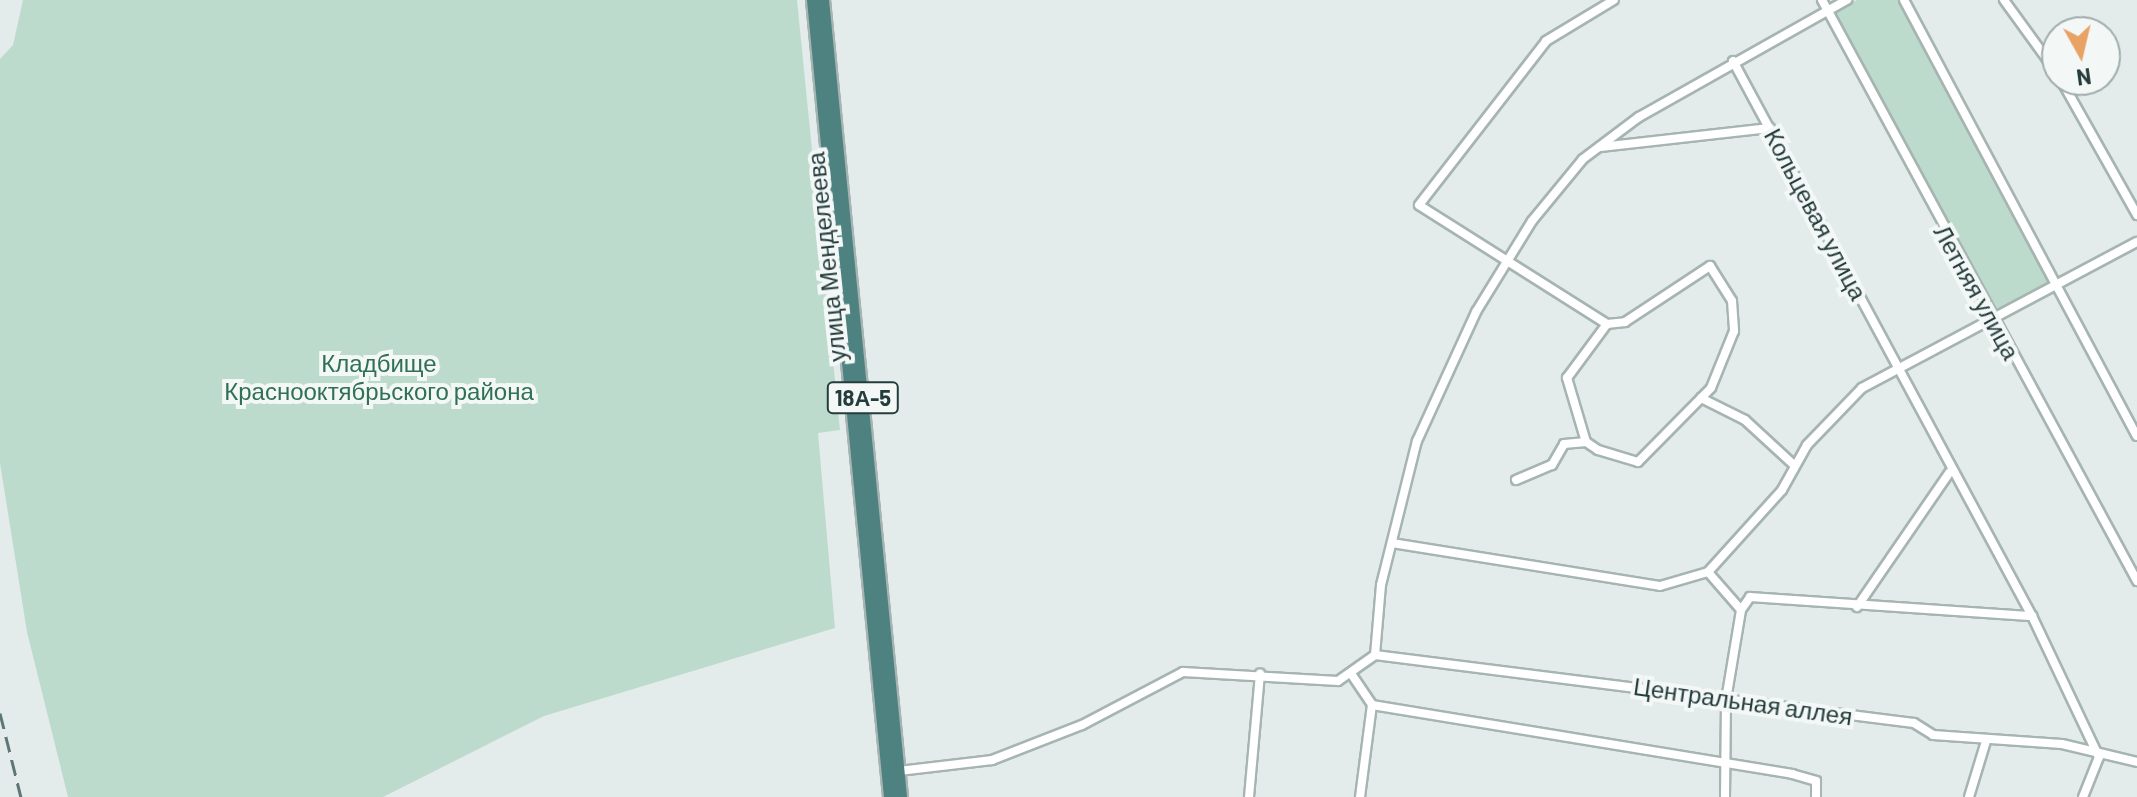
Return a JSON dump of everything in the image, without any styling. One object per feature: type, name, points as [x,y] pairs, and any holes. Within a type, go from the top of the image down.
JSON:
[{"type":"highway","name":"улица Менделеева","points":[[813,0],[890,797]]},
{"type":"highway","name":"улица Менделеева","points":[[823,0],[901,797]]},
{"type":"street","points":[[1516,480],[1552,465],[1564,444],[1586,442],[1638,462],[1701,398],[1734,331],[1732,301],[1710,266],[1625,322],[1607,324],[1419,205],[1546,41],[1614,0]]},
{"type":"street","name":"Летняя улица","points":[[1822,0],[1992,319],[2137,581]]},
{"type":"street","points":[[899,771],[992,760],[1082,725],[1183,672],[1260,673],[1338,681],[1352,675],[1375,655],[1392,543],[1417,441],[1455,352],[1532,221],[1598,148],[1733,61],[1847,0]]},
{"type":"street","points":[[1904,0],[2137,436]]},
{"type":"street","points":[[2004,0],[2041,51]]},
{"type":"street","name":"Кольцевая улица","points":[[1733,61],[1897,367],[1949,473],[2032,616],[2099,757]]},
{"type":"street","points":[[2070,96],[2137,215]]},
{"type":"street","points":[[1598,148],[1770,128]]},
{"type":"street","points":[[1392,543],[1660,586],[1708,572],[1782,490],[1794,465],[1835,411],[1897,367],[2137,242]]},
{"type":"street","points":[[1586,442],[1567,378],[1607,324]]},
{"type":"street","points":[[1701,398],[1745,420],[1794,465]]},
{"type":"street","points":[[1857,607],[1949,473]]},
{"type":"street","points":[[1708,572],[1741,610]]},
{"type":"street","points":[[1725,797],[1726,700],[1741,610],[1750,597],[1857,607],[1882,602],[2032,616]]},
{"type":"street","name":"Центральная аллея","points":[[1375,655],[1914,723],[1933,735],[2062,744],[2099,757],[2137,762]]},
{"type":"street","points":[[1249,797],[1260,673]]},
{"type":"street","points":[[1352,675],[1372,705],[1360,797]]},
{"type":"street","points":[[1372,705],[1726,762],[1816,781],[1816,797]]},
{"type":"street","points":[[1969,797],[1986,741]]},
{"type":"street","points":[[2083,797],[2099,757]]},
{"type":"green space","name":"Кладбище Краснооктябрьского района","points":[[23,0],[797,0],[840,430],[818,433],[835,628],[544,716],[383,797],[68,797],[27,632],[0,463],[0,59],[13,45]]},
{"type":"green space","points":[[1857,0],[1898,0],[2049,284],[1993,313],[1833,12]]},
{"type":"railway","points":[[0,713],[21,797]]}]
